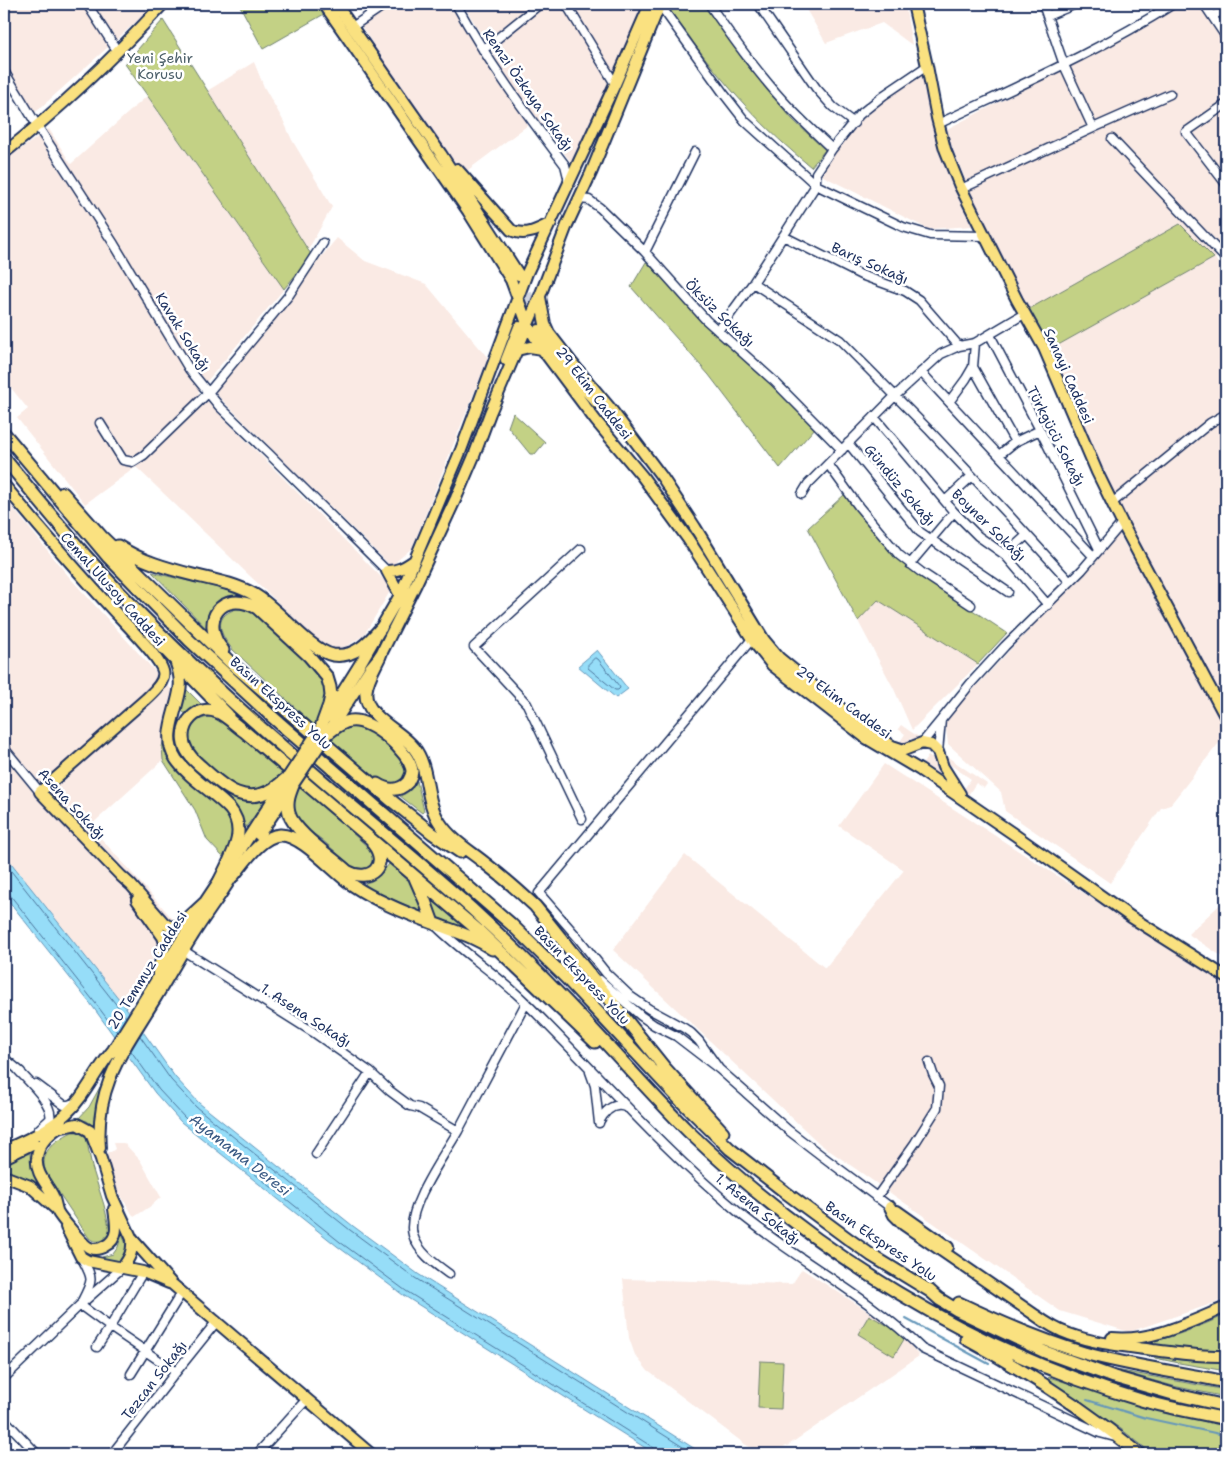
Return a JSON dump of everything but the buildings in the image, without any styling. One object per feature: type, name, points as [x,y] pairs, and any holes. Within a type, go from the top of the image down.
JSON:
[{"type":"highway","name":"Basın Ekspress Yolu","points":[[4,433],[108,557],[189,640],[269,714],[511,924],[566,978],[681,1101],[730,1148],[792,1198],[855,1244],[930,1291],[939,1299],[1010,1336],[1063,1359],[1133,1384],[1226,1406]]},
{"type":"highway","points":[[4,458],[86,556],[161,635],[218,690],[439,880],[510,944],[684,1126]]},
{"type":"highway","points":[[32,468],[53,483],[117,545],[138,557],[170,569],[232,585],[255,595],[322,651],[331,655],[349,654],[359,650],[380,628]]},
{"type":"highway","points":[[80,511],[101,536],[214,647],[351,768],[432,833],[502,878]]},
{"type":"highway","points":[[86,556],[110,590],[176,662],[245,732]]},
{"type":"highway","points":[[250,678],[221,648],[215,635],[214,621],[216,615],[224,605],[231,601],[249,603],[257,608],[309,656],[327,676],[331,696],[324,731]]},
{"type":"highway","points":[[380,656],[366,692],[369,705],[378,718],[401,735],[419,756],[423,767],[428,798],[440,824],[460,844],[535,906],[675,1080],[751,1164]]},
{"type":"highway","points":[[176,662],[179,670],[180,686],[170,730],[170,740],[174,755],[186,771],[230,809],[238,823],[239,830],[236,844],[219,882]]},
{"type":"highway","points":[[291,780],[267,793],[248,796],[229,790],[195,761],[186,749],[183,736],[187,720],[201,710],[211,710],[218,712],[245,732],[479,930],[647,1093],[740,1178],[800,1226],[861,1270],[899,1294],[988,1341],[1043,1366],[1138,1399],[1226,1419]]},
{"type":"highway","points":[[324,731],[351,720],[368,724],[402,750],[412,773],[406,784],[401,788],[393,790],[386,789],[351,768]]},
{"type":"highway","points":[[291,780],[288,803],[290,818],[294,824],[347,871],[361,876],[369,875],[380,861],[380,854],[377,849],[361,831]]},
{"type":"highway","points":[[233,876],[262,842],[271,836],[288,836],[300,841],[339,875],[364,892],[432,923],[482,942],[524,973]]},
{"type":"highway","points":[[412,874],[423,895],[432,923]]},
{"type":"highway","points":[[930,1291],[948,1297],[1019,1330],[1084,1353],[1148,1368],[1226,1382]]},
{"type":"highway","points":[[899,1294],[917,1312],[988,1350],[1043,1383],[1096,1419],[1140,1454]]},
{"type":"highway","points":[[1223,1454],[1226,1450]]},
{"type":"main road","name":"29 Ekim Caddesi","points":[[324,4],[468,211],[511,280],[524,326],[596,421],[642,476],[688,539],[752,639],[772,665],[866,738],[918,769],[1131,917],[1226,978]]},
{"type":"main road","points":[[336,4],[441,154],[519,275]]},
{"type":"main road","points":[[324,731],[400,595],[461,450],[517,298],[615,84],[657,4]]},
{"type":"main road","points":[[460,488],[478,430],[524,326],[540,296],[567,225],[591,173],[657,4]]},
{"type":"main road","name":"Sanayi Caddesi","points":[[913,4],[938,124],[945,149],[961,189],[1024,314],[1044,348],[1097,472],[1122,523],[1226,718]]},
{"type":"main road","points":[[4,153],[38,127],[118,52],[160,5]]},
{"type":"main road","points":[[441,154],[452,163],[511,230],[518,233],[526,233],[536,231],[551,223]]},
{"type":"main road","name":"29 Ekim Caddesi","points":[[540,296],[545,324],[549,333],[610,408],[673,492],[764,640],[779,658],[854,719],[892,746],[904,750],[920,744]]},
{"type":"main road","points":[[4,1158],[26,1148],[54,1131],[76,1114],[93,1092],[151,998],[233,876],[291,780],[324,731],[380,656],[416,584],[474,456],[517,350],[524,326]]},
{"type":"main road","points":[[539,330],[553,351],[583,387],[644,452]]},
{"type":"main road","points":[[517,350],[530,347],[542,349]]},
{"type":"main road","name":"Cemal Ulusoy Caddesi","points":[[4,485],[112,610],[153,654],[163,670],[164,676],[162,682],[146,699],[40,792]]},
{"type":"main road","points":[[400,595],[387,571],[396,571],[404,568],[416,560]]},
{"type":"main road","points":[[938,754],[936,764],[929,770],[918,769],[911,756],[914,748],[920,744],[931,745],[938,754],[952,783],[966,802]]},
{"type":"main road","name":"20 Temmuz Caddesi","points":[[151,998],[157,979],[205,902],[291,780]]},
{"type":"main road","name":"Asena Sokağı","points":[[40,792],[121,876]]},
{"type":"main road","points":[[121,876],[164,923],[170,927],[180,925],[205,902]]},
{"type":"main road","points":[[121,876],[163,937],[165,944],[157,979]]},
{"type":"main road","points":[[101,1159],[99,1133],[101,1105],[116,1053]]},
{"type":"main road","name":"20 Temmuz Caddesi","points":[[4,1150],[25,1141],[64,1116],[79,1101],[103,1062],[116,1053]]},
{"type":"main road","points":[[4,1176],[30,1186],[60,1214],[84,1244],[90,1248],[98,1249],[105,1246],[116,1235],[117,1226],[112,1196],[90,1131],[76,1124],[54,1131],[39,1149],[36,1160],[43,1180],[52,1194],[60,1214],[68,1234],[81,1257],[88,1261],[143,1272],[172,1284]]},
{"type":"main road","points":[[112,1196],[132,1239],[172,1284],[371,1454]]},
{"type":"main road","points":[[890,1207],[1052,1320],[1094,1336],[1125,1339],[1155,1335],[1226,1307]]},
{"type":"main road","points":[[890,1207],[904,1225],[1052,1327],[1092,1341],[1203,1356],[1226,1356]]},
{"type":"main road","points":[[122,1268],[131,1256],[132,1239]]},
{"type":"street","points":[[87,4],[118,52]]},
{"type":"street","points":[[352,27],[386,4]]},
{"type":"street","name":"Remzi Özkaya Sokağı","points":[[456,4],[506,86],[565,165]]},
{"type":"street","points":[[483,50],[540,4]]},
{"type":"street","points":[[566,4],[615,84]]},
{"type":"street","points":[[657,4],[746,121],[816,185],[903,227],[930,235],[985,236]]},
{"type":"street","points":[[709,4],[731,36],[772,88],[802,121],[832,149]]},
{"type":"street","points":[[758,4],[816,88],[833,106],[854,123]]},
{"type":"street","points":[[1042,4],[1064,65],[1094,128]]},
{"type":"street","points":[[1047,16],[1076,4]]},
{"type":"street","points":[[938,124],[1064,65],[1136,27],[1173,4]]},
{"type":"street","points":[[1204,4],[1226,35]]},
{"type":"street","points":[[1212,16],[1226,9]]},
{"type":"street","points":[[718,331],[753,282],[816,185],[816,173],[832,149],[859,115],[884,95],[927,66]]},
{"type":"street","name":"Kavak Sokağı","points":[[4,71],[114,244],[190,369],[208,393],[387,571]]},
{"type":"street","points":[[961,189],[1170,94]]},
{"type":"street","points":[[1226,104],[1186,132],[1226,184]]},
{"type":"street","points":[[1112,139],[1226,259]]},
{"type":"street","points":[[644,252],[695,152]]},
{"type":"street","points":[[565,165],[576,167]]},
{"type":"street","points":[[565,165],[568,185]]},
{"type":"street","name":"Öksüz Sokağı","points":[[579,198],[589,200],[600,208],[644,252],[706,320],[774,381],[842,450]]},
{"type":"street","name":"Barış Sokağı","points":[[783,236],[861,275],[905,291],[919,300],[959,346]]},
{"type":"street","points":[[100,423],[122,460],[134,462],[144,455],[208,393],[289,295],[323,243]]},
{"type":"street","points":[[753,282],[840,340],[972,476],[1070,582]]},
{"type":"street","points":[[802,494],[808,484],[848,443],[941,354],[990,335],[1024,314]]},
{"type":"street","name":"Türkgücü Sokağı","points":[[990,335],[1099,549]]},
{"type":"street","points":[[949,402],[973,367],[975,342]]},
{"type":"street","points":[[973,367],[1015,442]]},
{"type":"street","points":[[922,372],[1093,556]]},
{"type":"street","points":[[1112,503],[1210,423],[1226,414]]},
{"type":"street","name":"Boyner Sokağı","points":[[874,417],[954,512],[978,536],[1005,556],[1048,605]]},
{"type":"street","points":[[999,455],[1015,442],[1040,430]]},
{"type":"street","name":"Gündüz Sokağı","points":[[848,443],[920,532],[1008,592]]},
{"type":"street","points":[[828,464],[859,507],[899,555],[971,605]]},
{"type":"street","points":[[945,501],[972,476]]},
{"type":"street","points":[[910,564],[954,512]]},
{"type":"street","points":[[920,744],[970,683],[1070,582],[1122,523]]},
{"type":"street","points":[[1005,556],[1027,535]]},
{"type":"street","points":[[581,549],[474,647],[527,704],[582,819]]},
{"type":"street","points":[[719,1069],[691,1033],[630,996],[606,973],[539,893],[752,639]]},
{"type":"street","points":[[938,754],[941,720]]},
{"type":"street","name":"Asena Sokağı","points":[[4,748],[40,792]]},
{"type":"street","name":"1. Asena Sokağı","points":[[432,923],[526,1003],[650,1132],[752,1224],[860,1298],[908,1335],[922,1349],[1100,1433],[1122,1439]]},
{"type":"street","name":"1. Asena Sokağı","points":[[184,951],[313,1032],[370,1072],[410,1106],[419,1108],[458,1131]]},
{"type":"street","points":[[580,962],[641,1016],[676,1036],[719,1069],[788,1130],[890,1207]]},
{"type":"street","points":[[449,1274],[420,1249],[413,1235],[412,1221],[420,1196],[458,1131],[526,1003]]},
{"type":"street","points":[[4,1058],[60,1103],[68,1105],[79,1101]]},
{"type":"street","points":[[876,1198],[937,1108],[939,1086],[929,1062]]},
{"type":"street","points":[[587,1065],[595,1086],[599,1123],[606,1111],[615,1106],[624,1106],[631,1111]]},
{"type":"street","points":[[18,1070],[38,1091],[50,1113],[50,1119],[25,1141]]},
{"type":"street","points":[[316,1154],[370,1072]]},
{"type":"street","points":[[80,1305],[92,1280],[81,1257]]},
{"type":"street","points":[[4,1378],[80,1305],[122,1268]]},
{"type":"street","points":[[97,1347],[143,1272]]},
{"type":"street","points":[[131,1374],[182,1292]]},
{"type":"street","points":[[80,1305],[176,1372]]},
{"type":"street","name":"Tezcan Sokağı","points":[[112,1454],[217,1322]]},
{"type":"street","points":[[257,1454],[308,1399]]},
{"type":"street","points":[[4,1419],[37,1454]]},
{"type":"shaded area","points":[[4,4],[156,4],[28,119],[4,79]]},
{"type":"shaded area","points":[[390,4],[454,4],[528,125],[464,173],[432,136],[360,24]]},
{"type":"shaded area","points":[[463,4],[645,4],[572,163],[513,87]]},
{"type":"shaded area","points":[[798,4],[905,4],[912,45],[882,23],[826,43],[807,11]]},
{"type":"shaded area","points":[[1181,4],[1199,4],[1226,45],[1226,251],[1215,258],[1226,278],[1226,705],[1123,512],[1051,349],[1214,258],[1180,224],[1029,309],[969,189],[945,130],[1151,24]]},
{"type":"shaded area","points":[[254,62],[264,87],[292,140],[332,207],[308,250],[207,91]]},
{"type":"shaded area","points":[[924,73],[956,185],[972,226],[928,229],[821,175],[840,146],[868,112]]},
{"type":"shaded area","points":[[147,96],[284,289],[198,392],[392,588],[364,635],[347,646],[336,649],[317,640],[136,467],[85,504],[17,418],[28,409],[4,379],[4,161],[49,129],[71,164]]},
{"type":"shaded area","points":[[337,238],[365,261],[426,284],[488,358],[412,548],[391,566],[211,389]]},
{"type":"shaded area","points":[[4,497],[70,578],[172,690],[163,747],[163,760],[90,826],[173,919],[127,1009],[4,854]]},
{"type":"shaded area","points":[[1119,533],[1226,730],[1226,734],[1170,805],[1161,808],[1110,883],[1005,811],[1001,792],[948,744],[945,720]]},
{"type":"shaded area","points":[[878,600],[978,664],[912,730],[894,689],[858,621]]},
{"type":"shaded area","points":[[901,725],[987,784],[984,788],[976,783],[964,801],[971,807],[968,811],[882,752],[893,752],[905,734],[898,729]],"holes":[[[911,738],[940,758],[938,762],[928,756],[922,765],[898,756],[911,743],[909,741]],[[946,762],[971,779],[958,797],[953,787],[960,778],[943,766]]]},
{"type":"shaded area","points":[[884,764],[1226,985],[1226,1299],[1129,1332],[1060,1311],[820,1144],[613,950],[685,855],[825,968],[904,870],[839,826]]},
{"type":"shaded area","points":[[1226,899],[1226,959],[1188,934]]},
{"type":"shaded area","points":[[113,1143],[124,1143],[140,1160],[161,1197],[134,1217],[115,1186],[107,1152],[115,1149]]},
{"type":"shaded area","points":[[802,1269],[905,1335],[919,1356],[787,1446],[767,1450],[752,1448],[746,1445],[648,1371],[635,1355],[629,1338],[623,1279],[792,1284]]},
{"type":"green space","points":[[239,4],[318,4],[326,13],[263,49]]},
{"type":"green space","points":[[667,4],[705,4],[745,63],[792,119],[825,150],[811,167],[778,139],[733,92],[672,14]]},
{"type":"green space","name":"Yeni Şehir Korusu","points":[[163,20],[312,255],[284,289],[125,64]]},
{"type":"green space","points":[[1180,224],[1214,258],[1051,349],[1029,309]]},
{"type":"green space","points":[[646,262],[815,428],[780,468],[709,375],[631,287]]},
{"type":"green space","points":[[513,413],[545,442],[535,454],[530,454],[508,427]]},
{"type":"green space","points":[[845,494],[891,552],[903,564],[1007,633],[978,664],[878,600],[858,621],[808,528]]},
{"type":"green space","points":[[152,572],[245,596],[230,597],[218,603],[210,613],[206,628]]},
{"type":"green space","points":[[236,609],[249,611],[260,618],[322,680],[325,691],[325,706],[315,726],[229,645],[222,633],[221,622],[228,612]]},
{"type":"green space","points":[[185,688],[202,705],[186,714],[180,710]]},
{"type":"green space","points":[[211,717],[223,722],[284,771],[274,782],[255,791],[241,789],[229,783],[198,755],[190,743],[190,732],[195,723]]},
{"type":"green space","points":[[353,726],[371,731],[395,751],[405,768],[405,776],[401,782],[392,785],[382,783],[331,741],[341,730]]},
{"type":"green space","points":[[165,732],[167,745],[232,819],[232,839],[223,857],[207,840],[195,810],[163,760],[162,747]]},
{"type":"green space","points":[[417,781],[424,811],[422,813],[400,796],[410,790]]},
{"type":"green space","points":[[218,786],[242,800],[254,800],[270,795],[246,827],[231,800],[216,789]]},
{"type":"green space","points":[[300,786],[370,849],[373,858],[370,868],[359,870],[353,867],[308,830],[295,816],[292,797]]},
{"type":"green space","points":[[389,864],[416,887],[426,914],[367,888],[365,883],[376,878]]},
{"type":"green space","points":[[429,898],[467,928],[467,929],[436,917]]},
{"type":"green space","points":[[100,1087],[95,1127],[87,1121],[78,1119],[89,1107]]},
{"type":"green space","points":[[72,1132],[78,1132],[86,1137],[92,1167],[104,1205],[110,1231],[106,1237],[98,1241],[89,1238],[47,1175],[44,1167],[44,1160],[49,1149],[59,1139]]},
{"type":"green space","points":[[30,1153],[35,1176],[47,1195],[31,1182],[4,1171],[4,1163]]},
{"type":"green space","points":[[122,1234],[129,1252],[121,1261],[103,1259],[102,1257],[113,1254],[118,1247]]},
{"type":"green space","points":[[869,1315],[906,1336],[894,1356],[858,1334]]},
{"type":"green space","points":[[1226,1315],[1226,1353],[1136,1344],[1193,1329]]},
{"type":"green space","points":[[1107,1348],[1226,1360],[1226,1371],[1179,1363]]},
{"type":"green space","points":[[760,1361],[783,1362],[781,1409],[758,1408]]},
{"type":"green space","points":[[1116,1370],[1226,1390],[1226,1397],[1173,1386]]},
{"type":"green space","points":[[1049,1377],[1137,1404],[1226,1426],[1226,1443],[1217,1454],[1153,1454],[1121,1429],[1047,1379]]},
{"type":"water","points":[[597,650],[628,689],[616,698],[578,666]]},
{"type":"water","name":"Ayamama Deresi","points":[[4,854],[127,1009],[175,1077],[199,1103],[353,1226],[418,1274],[703,1454],[655,1454],[403,1295],[337,1246],[181,1122],[155,1093],[93,1007],[4,895]]},
{"type":"waterway","points":[[906,1319],[989,1364]]},
{"type":"waterway","points":[[1087,1400],[1146,1418],[1224,1435]]},
{"type":"tunnel","points":[[521,279],[539,330]]}]
